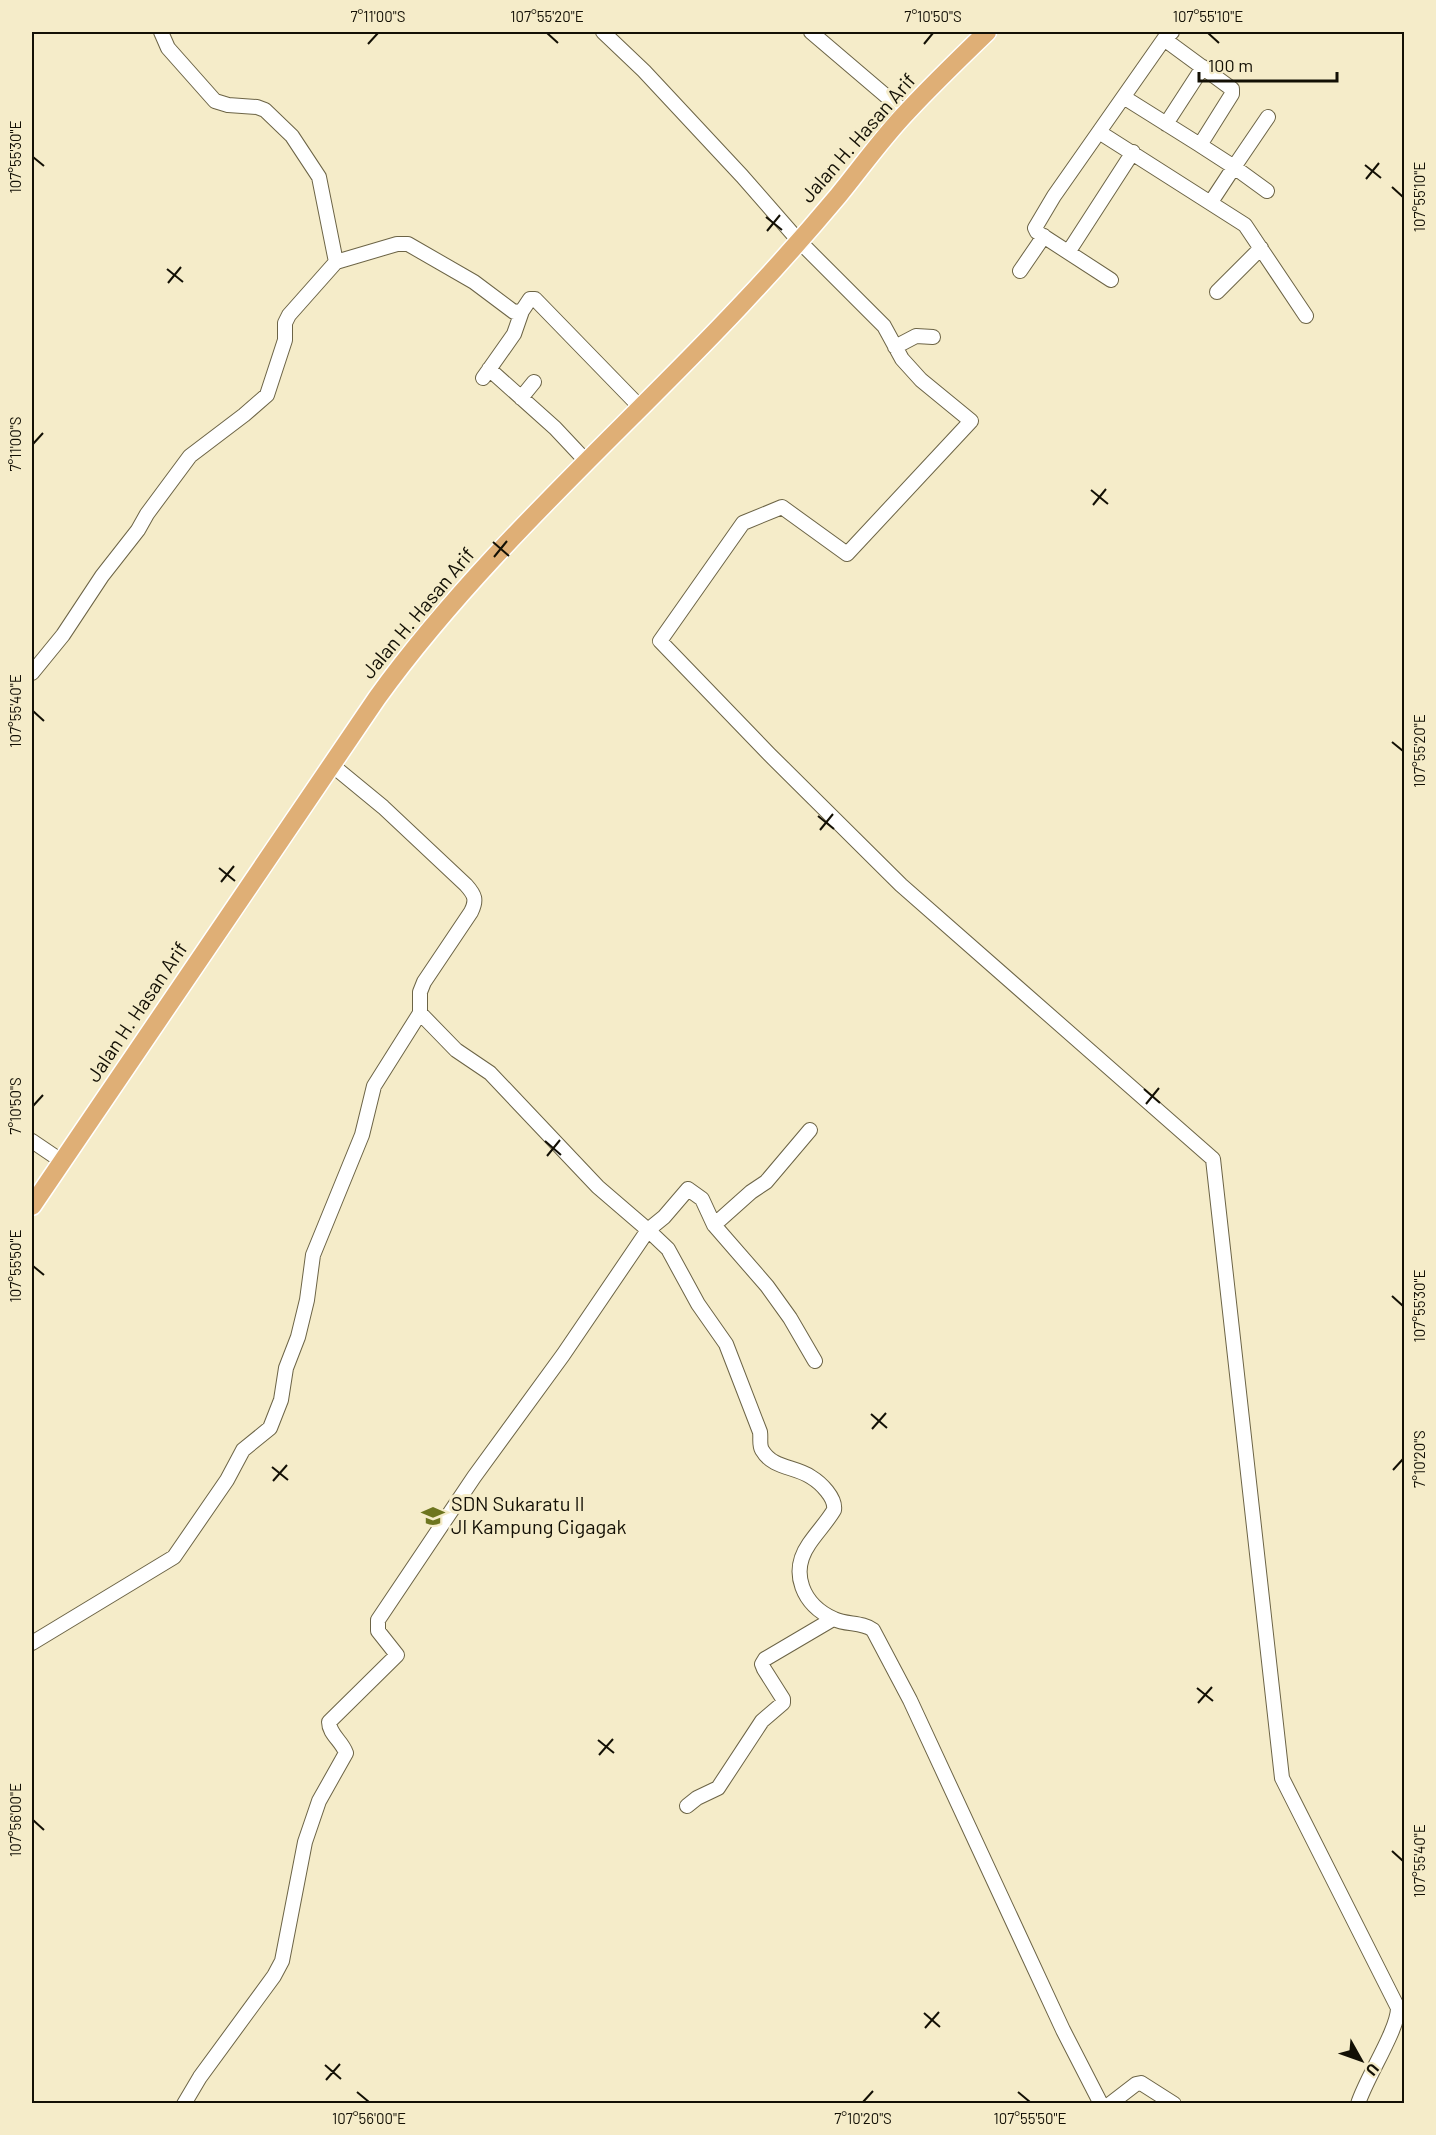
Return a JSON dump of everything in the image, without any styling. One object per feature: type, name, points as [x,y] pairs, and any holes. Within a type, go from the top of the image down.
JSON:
[{"type":"main road","name":"Jalan H. Hasan Arif","points":[[32,1206],[377,698],[428,630],[519,530],[742,304],[817,220],[906,113],[987,32]]},
{"type":"street","points":[[161,32],[168,48],[215,101],[265,110],[292,136],[319,177],[336,262]]},
{"type":"street","points":[[603,32],[661,89],[884,326],[902,359],[921,380],[971,421],[847,554],[782,507],[743,523],[660,641],[769,754],[901,885],[1212,1159],[1282,1778],[1338,1892],[1397,2002],[1398,2008],[1398,2016],[1358,2103]]},
{"type":"street","points":[[811,32],[906,113]]},
{"type":"street","points":[[1111,280],[1036,231],[1036,225],[1168,35],[1232,91],[1200,146]]},
{"type":"street","points":[[1166,124],[1203,67]]},
{"type":"street","points":[[1125,98],[1234,167],[1267,191]]},
{"type":"street","points":[[1211,202],[1268,117]]},
{"type":"street","points":[[1099,132],[1245,225],[1306,316]]},
{"type":"street","points":[[1069,251],[1133,152]]},
{"type":"street","points":[[1020,271],[1044,236]]},
{"type":"street","points":[[32,673],[63,634],[102,576],[138,530],[147,514],[190,456],[267,395],[285,340],[286,319],[336,262],[397,244],[410,244],[474,282],[514,312],[522,311]]},
{"type":"street","points":[[1217,292],[1261,248]]},
{"type":"street","points":[[586,461],[555,428],[521,398],[486,373],[514,334],[522,311],[530,299],[535,299],[641,408]]},
{"type":"street","points":[[895,347],[916,336],[933,337]]},
{"type":"street","points":[[521,398],[534,382]]},
{"type":"street","points":[[32,1643],[174,1557],[227,1480],[243,1450],[270,1428],[281,1400],[286,1368],[298,1337],[307,1300],[313,1255],[362,1136],[374,1086],[420,1013],[420,992],[424,982],[476,902],[466,885],[383,807],[332,765]]},
{"type":"street","points":[[420,1013],[456,1050],[490,1073],[598,1186],[668,1249],[698,1304],[726,1344],[760,1432],[760,1443],[764,1452],[778,1464],[812,1477],[833,1500],[834,1510],[808,1545],[798,1575],[803,1590],[809,1600],[833,1619],[843,1623],[866,1626],[873,1630],[910,1700],[1063,2030],[1101,2103]]},
{"type":"street","points":[[714,1225],[751,1192],[766,1182],[810,1130]]},
{"type":"street","points":[[32,1141],[63,1162]]},
{"type":"street","points":[[184,2103],[200,2077],[274,1976],[282,1960],[305,1842],[319,1802],[346,1753],[344,1746],[331,1732],[329,1722],[398,1655],[378,1631],[378,1620],[474,1477],[564,1355],[648,1230],[664,1217],[688,1189],[702,1199],[714,1225],[767,1286],[790,1318],[815,1361]]},
{"type":"street","points":[[687,1806],[697,1798],[718,1788],[762,1721],[783,1703],[783,1699],[764,1669],[762,1664],[765,1659],[833,1619]]},
{"type":"street","points":[[1110,2103],[1141,2083],[1174,2103]]},
{"type":"place","name":"SDN Sukaratu II Jl Kampung Cigagak","points":[[433,1516]]}]
